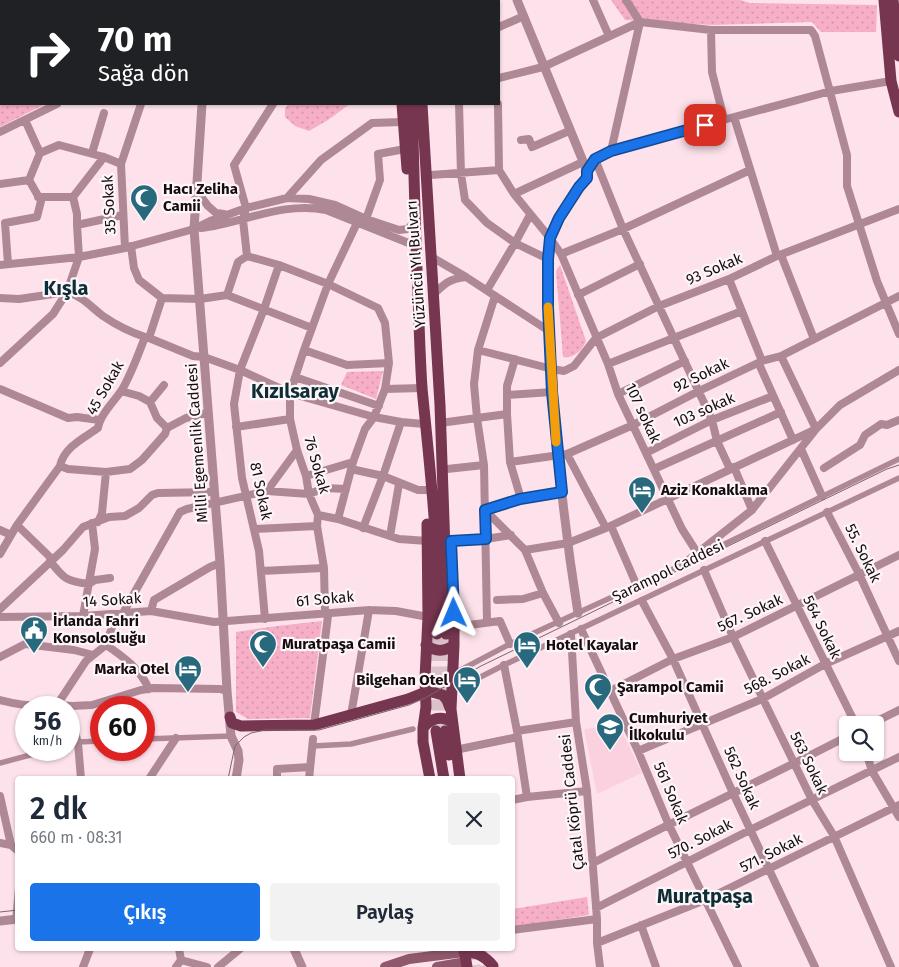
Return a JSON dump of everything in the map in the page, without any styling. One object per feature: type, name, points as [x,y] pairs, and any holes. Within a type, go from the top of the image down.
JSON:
[{"type":"main road","points":[[884,0],[891,81],[899,112]]},
{"type":"main road","points":[[893,0],[899,56]]},
{"type":"main road","points":[[402,105],[402,122],[414,227]]},
{"type":"main road","name":"Yüzüncü Yıl Bulvarı","points":[[412,105],[414,227],[422,388],[436,548],[438,600],[446,632],[454,645],[451,710],[444,728]]},
{"type":"main road","name":"Yüzüncü Yıl Bulvarı","points":[[422,105],[426,185],[434,263],[433,295],[440,423],[446,632]]},
{"type":"main road","points":[[428,105],[434,263]]},
{"type":"main road","name":"Yüzüncü Yıl Bulvarı","points":[[425,420],[428,541],[426,707],[418,729],[423,742],[429,776]]},
{"type":"main road","name":"Yüzüncü Yıl Bulvarı","points":[[440,423],[447,469],[451,541],[446,632]]},
{"type":"main road","points":[[426,645],[439,651],[454,645]]},
{"type":"main road","points":[[408,699],[419,688],[425,678]]},
{"type":"main road","points":[[230,717],[232,722],[241,726],[314,725],[408,699],[425,691],[443,695],[451,710]]},
{"type":"main road","points":[[418,729],[438,718],[448,720],[444,728],[444,776]]},
{"type":"main road","points":[[444,728],[456,750],[460,776]]},
{"type":"main road","points":[[444,728],[452,776]]},
{"type":"main road","points":[[437,967],[478,951],[493,966]]},
{"type":"main road","points":[[490,951],[493,966]]},
{"type":"main road","points":[[385,967],[409,959],[448,952],[465,957]]},
{"type":"street","points":[[593,0],[609,36]]},
{"type":"street","points":[[611,151],[640,22],[626,0]]},
{"type":"street","points":[[519,1],[543,66],[585,167],[587,178],[559,218],[550,238],[548,259],[549,331],[557,455],[578,613]]},
{"type":"street","points":[[500,27],[524,16]]},
{"type":"street","points":[[500,78],[543,66],[640,22],[711,30],[811,30],[815,36],[831,91],[847,155],[847,186],[885,303],[899,334]]},
{"type":"street","points":[[711,30],[712,72],[724,120]]},
{"type":"street","points":[[514,194],[585,167],[595,159],[611,151],[831,91],[891,81]]},
{"type":"street","points":[[0,132],[54,105]]},
{"type":"street","name":"35 Sokak","points":[[141,105],[121,164],[123,215],[128,247],[139,280],[162,298]]},
{"type":"street","name":"Milli Egemenlik Caddesi","points":[[202,105],[195,189],[194,229],[220,563],[227,691],[231,736],[238,750],[239,760],[236,776]]},
{"type":"street","points":[[247,256],[243,220],[246,208],[234,165],[273,105]]},
{"type":"street","points":[[459,105],[460,174],[465,200],[487,223],[516,243],[548,259]]},
{"type":"street","points":[[431,175],[498,170],[498,105]]},
{"type":"street","points":[[92,153],[104,113]]},
{"type":"street","points":[[734,117],[779,256],[814,339]]},
{"type":"street","points":[[25,120],[40,153],[30,180],[41,201],[37,217],[3,223],[4,264],[79,257],[296,207],[312,207],[326,210],[416,246]]},
{"type":"street","points":[[287,198],[322,160],[372,123],[402,122]]},
{"type":"street","points":[[521,140],[529,139],[532,147],[569,131]]},
{"type":"street","points":[[40,153],[59,145],[92,153],[121,164]]},
{"type":"street","points":[[357,223],[366,219],[380,180],[378,154],[405,149]]},
{"type":"street","points":[[38,197],[73,196],[104,157]]},
{"type":"street","points":[[595,159],[623,229],[712,420],[717,441],[752,510]]},
{"type":"street","name":"107 sokak","points":[[498,170],[514,194],[561,254],[608,364],[618,394],[682,529],[698,554]]},
{"type":"street","points":[[561,254],[623,229],[750,170]]},
{"type":"street","points":[[0,184],[30,180]]},
{"type":"street","points":[[195,189],[216,213],[229,214]]},
{"type":"street","points":[[0,363],[53,314],[67,292],[79,257],[77,214],[73,196]]},
{"type":"street","points":[[194,229],[246,208],[287,198],[309,199],[335,205],[366,219],[399,230],[414,227]]},
{"type":"street","name":"93 Sokak","points":[[552,369],[564,371],[574,366],[596,338],[659,306],[899,209]]},
{"type":"street","points":[[77,224],[123,215]]},
{"type":"street","points":[[487,290],[516,243],[530,215]]},
{"type":"street","name":"76 Sokak","points":[[314,725],[328,616],[325,612],[324,568],[317,526],[318,515],[309,494],[306,476],[297,450],[290,418],[290,393],[328,284],[357,223]]},
{"type":"street","points":[[227,295],[238,262],[247,256],[278,265],[328,284],[378,308],[385,323],[389,363],[385,390],[374,417],[366,429],[352,466],[338,519]]},
{"type":"street","points":[[434,263],[466,277],[549,331]]},
{"type":"street","points":[[578,295],[640,264]]},
{"type":"street","name":"81 Sokak","points":[[265,619],[260,551],[245,495],[234,404],[240,370],[264,309],[278,265]]},
{"type":"street","points":[[433,295],[445,283],[453,279],[466,277]]},
{"type":"street","points":[[729,278],[760,363],[793,440]]},
{"type":"street","points":[[0,298],[19,299],[67,292],[74,294],[82,298],[103,316],[125,329],[193,356],[204,357],[240,370],[290,393],[374,417],[401,422],[425,420]]},
{"type":"street","points":[[162,298],[200,299],[227,295],[312,328]]},
{"type":"street","points":[[487,622],[484,465],[474,384],[478,350],[495,296]]},
{"type":"street","name":"92 Sokak","points":[[510,462],[567,454],[633,425],[699,391],[760,363],[781,356],[899,296]]},
{"type":"street","name":"45 Sokak","points":[[0,554],[17,525],[60,466],[62,458],[71,447],[98,428],[99,420],[130,374],[147,338],[162,298]]},
{"type":"street","points":[[608,364],[742,310]]},
{"type":"street","points":[[304,350],[347,365],[389,363]]},
{"type":"street","points":[[478,350],[552,369]]},
{"type":"street","points":[[781,356],[816,429]]},
{"type":"street","points":[[514,359],[507,386],[507,414],[510,462],[520,499]]},
{"type":"street","points":[[618,394],[685,361]]},
{"type":"street","points":[[682,566],[752,510],[816,429],[840,406],[899,370]]},
{"type":"street","points":[[295,377],[379,406]]},
{"type":"street","points":[[150,402],[164,385]]},
{"type":"street","points":[[385,390],[422,388]]},
{"type":"street","points":[[0,389],[68,418],[77,416],[99,420]]},
{"type":"street","points":[[121,390],[150,402],[156,418],[168,428]]},
{"type":"street","points":[[507,395],[552,392]]},
{"type":"street","name":"103 sokak","points":[[646,453],[712,420],[774,396]]},
{"type":"street","points":[[654,469],[781,412]]},
{"type":"street","points":[[60,466],[68,469],[106,472],[130,469],[142,460],[168,428],[186,418],[207,414]]},
{"type":"street","points":[[440,423],[507,414]]},
{"type":"street","points":[[236,427],[290,418]]},
{"type":"street","points":[[824,468],[860,444],[865,435],[881,424],[887,425],[899,420]]},
{"type":"street","points":[[362,528],[383,476],[401,422]]},
{"type":"street","points":[[525,550],[568,543],[608,527],[816,429]]},
{"type":"street","points":[[801,449],[822,496]]},
{"type":"street","points":[[267,491],[297,450]]},
{"type":"street","points":[[567,454],[608,527],[637,586]]},
{"type":"street","name":"Şarampol Caddesi","points":[[452,675],[510,644],[682,566],[899,459]]},
{"type":"street","points":[[447,469],[484,465]]},
{"type":"street","points":[[306,476],[352,466],[383,476],[399,484],[418,490],[426,490]]},
{"type":"street","points":[[83,616],[94,549],[95,523],[102,513],[106,472]]},
{"type":"street","name":"Şarampol Caddesi","points":[[451,692],[504,665],[899,478]]},
{"type":"street","points":[[390,536],[399,484]]},
{"type":"street","points":[[63,696],[86,661],[106,645],[113,624],[123,613],[180,512],[187,508],[267,491],[309,494],[325,488],[346,489]]},
{"type":"street","points":[[0,609],[72,540],[83,526],[109,517],[125,516],[139,508],[152,495],[158,493],[214,492]]},
{"type":"street","points":[[485,510],[520,499],[562,492]]},
{"type":"street","points":[[485,510],[525,550],[543,593],[559,623]]},
{"type":"street","name":"55. Sokak","points":[[827,512],[859,574],[899,661]]},
{"type":"street","points":[[318,515],[338,519],[399,539],[428,541]]},
{"type":"street","points":[[17,525],[51,560],[63,577],[72,582],[89,584],[95,580],[110,578]]},
{"type":"street","points":[[255,529],[317,526]]},
{"type":"street","points":[[0,530],[11,535]]},
{"type":"street","points":[[451,541],[511,535]]},
{"type":"street","name":"564 Sokak","points":[[765,541],[851,716]]},
{"type":"street","name":"567. Sokak","points":[[610,691],[673,659],[733,638],[899,555]]},
{"type":"street","points":[[152,611],[154,600],[220,563]]},
{"type":"street","points":[[261,571],[324,568]]},
{"type":"street","name":"563 Sokak","points":[[704,570],[762,699],[812,800],[834,836],[891,967]]},
{"type":"street","points":[[497,600],[523,598],[543,593]]},
{"type":"street","name":"562 Sokak","points":[[642,601],[673,659],[750,830],[815,967]]},
{"type":"street","points":[[351,715],[369,610]]},
{"type":"street","name":"61 Sokak","points":[[224,622],[325,612],[369,610],[396,611],[428,617]]},
{"type":"street","name":"14 Sokak","points":[[0,617],[83,616],[152,611],[214,622],[224,622]]},
{"type":"street","points":[[446,632],[487,622],[500,621],[510,644]]},
{"type":"street","name":"561 Sokak","points":[[581,630],[638,752],[668,823],[738,967]]},
{"type":"street","name":"568. Sokak","points":[[638,752],[762,699],[825,664],[899,631]]},
{"type":"street","name":"Çatal Köprü Caddesi","points":[[571,634],[576,722],[587,791],[600,967]]},
{"type":"street","points":[[0,657],[25,644],[74,650],[94,655]]},
{"type":"street","points":[[106,645],[136,668],[143,676],[149,689]]},
{"type":"street","points":[[504,665],[528,797]]},
{"type":"street","points":[[80,706],[149,689],[220,689],[227,691]]},
{"type":"street","points":[[0,700],[15,704]]},
{"type":"street","points":[[884,718],[899,710]]},
{"type":"street","points":[[456,750],[517,734],[576,722]]},
{"type":"street","points":[[309,776],[313,742],[351,744],[418,729]]},
{"type":"street","points":[[155,739],[231,736]]},
{"type":"street","points":[[151,776],[176,738]]},
{"type":"street","points":[[593,863],[668,823],[794,764],[839,741]]},
{"type":"street","name":"570. Sokak","points":[[596,908],[686,861],[899,757]]},
{"type":"street","points":[[0,763],[15,759]]},
{"type":"street","points":[[80,761],[81,776]]},
{"type":"street","points":[[869,761],[872,771],[896,806],[899,817]]},
{"type":"street","points":[[277,776],[277,768],[310,767]]},
{"type":"street","points":[[515,799],[587,791]]},
{"type":"street","points":[[0,796],[15,849]]},
{"type":"street","name":"571. Sokak","points":[[597,943],[705,900],[896,806]]},
{"type":"street","points":[[0,843],[15,849]]},
{"type":"street","points":[[0,921],[15,919]]},
{"type":"street","points":[[515,930],[597,919]]},
{"type":"street","points":[[641,926],[656,967]]},
{"type":"street","points":[[83,967],[89,951]]},
{"type":"street","points":[[176,967],[181,960],[179,951]]},
{"type":"street","points":[[218,967],[238,951]]},
{"type":"street","points":[[295,951],[302,967]]},
{"type":"street","points":[[181,960],[207,967]]},
{"type":"shaded area","points":[[611,0],[740,0],[750,3],[877,5],[876,32],[821,32],[812,22],[713,25],[625,20]]},
{"type":"shaded area","points":[[0,105],[43,105],[0,127]]},
{"type":"shaded area","points":[[288,105],[349,105],[309,131],[295,126],[285,117],[285,108]]},
{"type":"shaded area","points":[[560,265],[586,341],[583,348],[570,357],[563,357],[556,271]]},
{"type":"shaded area","points":[[383,371],[376,399],[341,385],[347,372]]},
{"type":"shaded area","points":[[322,621],[310,718],[248,719],[236,712],[236,632]]},
{"type":"shaded area","name":"Cumhuriyet İlkokulu","points":[[619,725],[642,773],[597,794],[584,729]]},
{"type":"shaded area","points":[[587,897],[589,915],[515,927],[515,909]]},
{"type":"tunnel","points":[[436,727],[437,634]]},
{"type":"tunnel","points":[[445,727],[446,634]]},
{"type":"tunnel","points":[[472,951],[475,967]]},
{"type":"tunnel","points":[[481,951],[484,967]]},
{"type":"tram line","points":[[229,776],[235,746],[251,733],[265,730],[319,730],[409,705],[481,666],[887,469],[899,465]]},
{"type":"tram line","points":[[0,912],[15,910]]},
{"type":"slow traffic","points":[[548,307],[556,442]]},
{"type":"place","name":"Hacı Zeliha Camii","points":[[144,222]]},
{"type":"place","name":"Aziz Konaklama","points":[[642,514]]},
{"type":"place","name":"İrlanda Fahri Konsolosluğu","points":[[34,654]]},
{"type":"place","name":"Muratpaşa Camii","points":[[263,668]]},
{"type":"place","name":"Hotel Kayalar","points":[[527,669]]},
{"type":"place","name":"Marka Otel","points":[[188,693]]},
{"type":"place","name":"Bilgehan Otel","points":[[467,704]]},
{"type":"place","name":"Şarampol Camii","points":[[598,711]]},
{"type":"place","name":"Cumhuriyet İlkokulu","points":[[610,751]]},
{"type":"district","name":"Kışla","points":[[66,288]]},
{"type":"district","name":"Kızılsaray","points":[[295,391]]},
{"type":"district","name":"Muratpaşa","points":[[705,896]]},
{"type":"route","points":[[454,613],[451,541],[486,539],[485,510],[520,499],[562,492],[552,392],[548,307],[550,238],[559,218],[587,178],[587,171],[595,159],[611,151],[705,125]]}]
